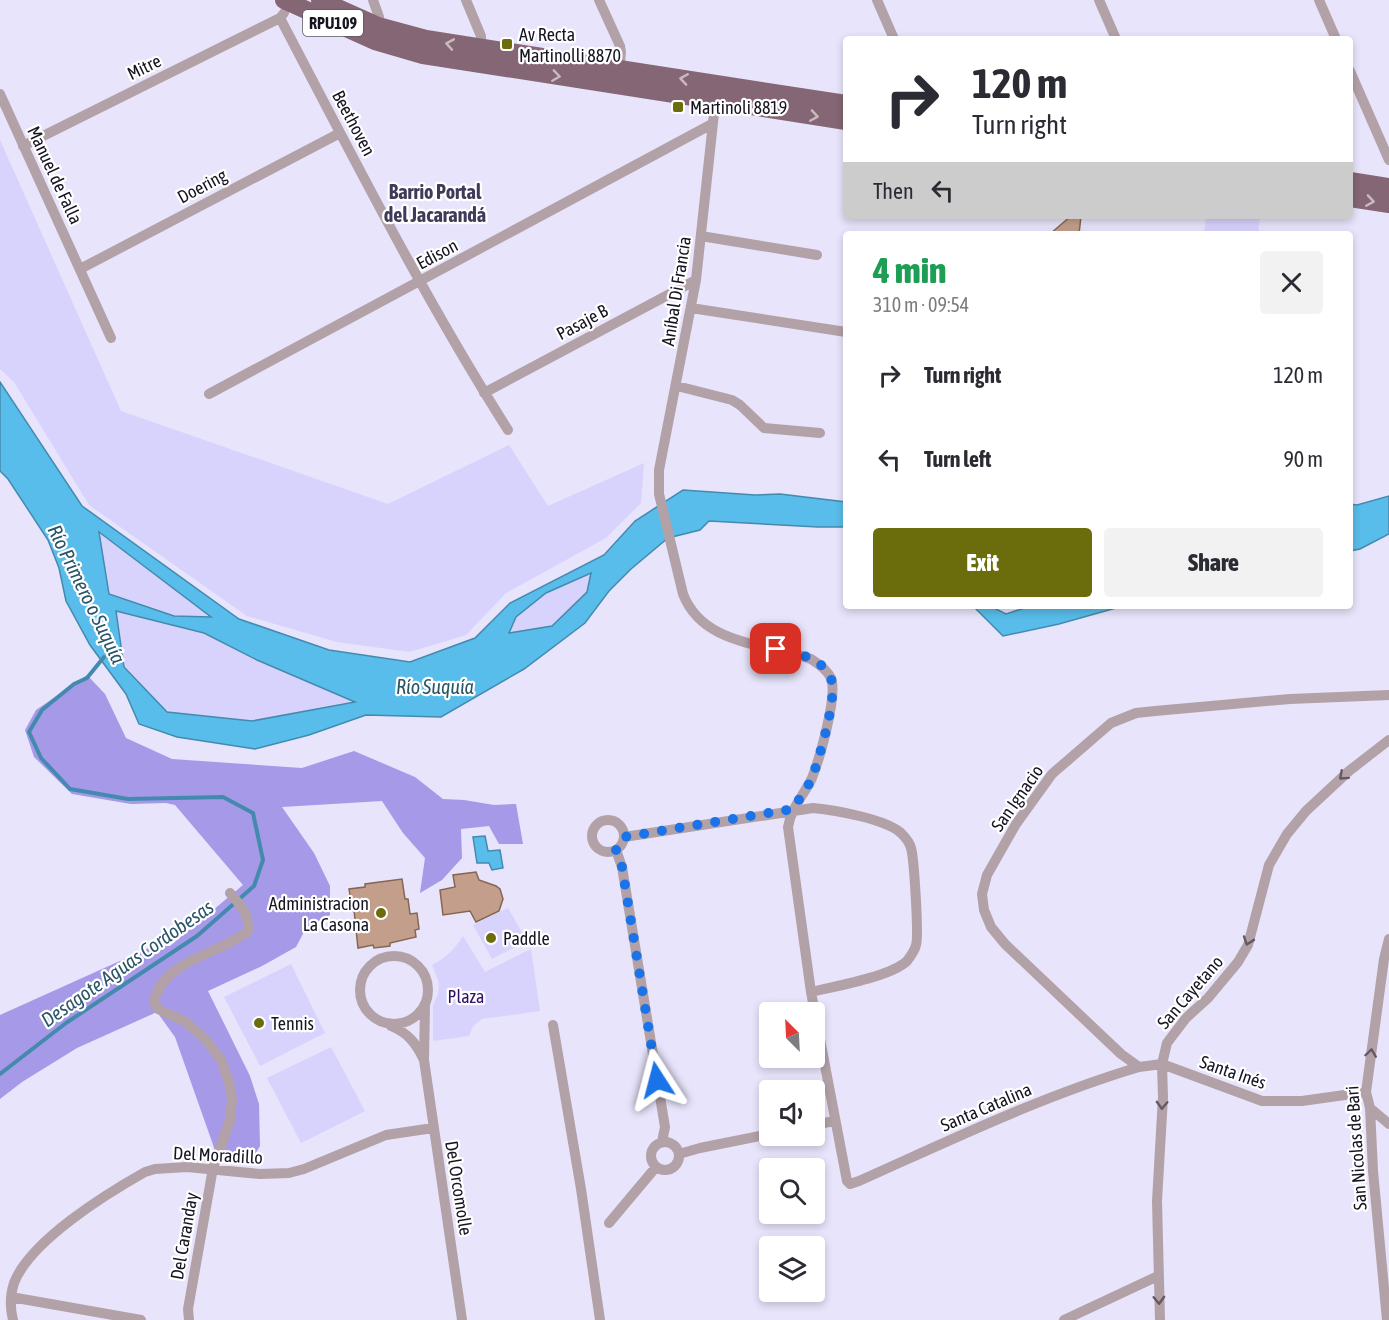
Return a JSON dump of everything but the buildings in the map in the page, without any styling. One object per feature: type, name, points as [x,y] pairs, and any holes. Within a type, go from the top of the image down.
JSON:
[{"type":"main road","name":"RPU109","points":[[320,0],[400,50],[480,57],[617,77],[716,93],[843,120]]},
{"type":"main road","name":"RPU109","points":[[287,5],[376,34]]},
{"type":"main road","name":"RPU109","points":[[716,93],[843,105]]},
{"type":"main road","points":[[1353,182],[1389,188]]},
{"type":"main road","points":[[1353,198],[1389,204]]},
{"type":"street","points":[[373,0],[379,17],[376,34]]},
{"type":"street","points":[[466,0],[481,36],[480,57]]},
{"type":"street","points":[[599,0],[620,46],[617,77]]},
{"type":"street","points":[[877,0],[893,36]]},
{"type":"street","points":[[1099,0],[1115,36]]},
{"type":"street","points":[[1319,0],[1335,36]]},
{"type":"street","name":"Beethoven","points":[[287,5],[340,133],[421,282],[484,393],[508,430]]},
{"type":"street","name":"Mitre","points":[[23,146],[287,5]]},
{"type":"street","points":[[1353,78],[1389,160]]},
{"type":"street","name":"Aníbal Di Francia","points":[[716,93],[696,280],[659,470],[659,489],[683,594],[688,606],[698,617],[718,633],[811,659],[831,678],[833,690],[827,728],[817,763],[811,780],[793,809]]},
{"type":"street","name":"Manuel de Falla","points":[[0,94],[111,338]]},
{"type":"street","name":"Edison","points":[[209,394],[712,124]]},
{"type":"street","name":"Doering","points":[[80,269],[340,133]]},
{"type":"street","points":[[702,236],[817,255]]},
{"type":"street","name":"Pasaje B","points":[[484,393],[696,280]]},
{"type":"street","points":[[691,308],[843,332]]},
{"type":"street","points":[[677,386],[732,400],[764,428],[820,433]]},
{"type":"street","name":"San Ignacio","points":[[1139,1067],[1121,1054],[1005,944],[991,927],[984,910],[982,894],[987,875],[1036,795],[1052,774],[1100,731],[1110,723],[1130,714],[1290,699],[1389,695]]},
{"type":"street","name":"San Cayetano","points":[[1160,1320],[1157,1202],[1163,1053],[1173,1033],[1225,979],[1248,945],[1269,866],[1287,834],[1306,811],[1340,779],[1389,740]]},
{"type":"street","points":[[624,837],[793,809],[813,808],[830,809],[891,825],[906,838],[911,848],[917,929],[916,945],[909,959],[891,972],[811,992]]},
{"type":"street","points":[[793,809],[788,827],[811,992],[834,1121],[825,1123]]},
{"type":"street","points":[[612,820],[621,826],[624,837],[616,850],[606,852],[596,847],[592,838],[594,828],[602,821],[612,820]]},
{"type":"street","points":[[616,850],[622,867],[665,1127],[662,1142]]},
{"type":"street","name":"Del Caranday","points":[[179,1320],[188,1314],[213,1168],[230,1120],[232,1100],[230,1082],[220,1060],[206,1040],[186,1022],[158,1009],[154,1002],[156,994],[168,977],[185,964],[248,932],[249,920],[230,894]]},
{"type":"street","name":"San Nicolas de Bari","points":[[1387,1320],[1373,1171],[1370,1108],[1366,1092],[1384,959],[1389,939]]},
{"type":"street","points":[[385,1023],[397,1025],[418,1016],[428,996],[429,984],[425,974],[418,965],[398,956],[376,961],[368,969],[362,978],[361,1000],[366,1011],[374,1018],[410,1037],[417,1045],[424,1060]]},
{"type":"street","name":"Del Orcomolle","points":[[425,1006],[424,1060],[462,1320]]},
{"type":"street","points":[[553,1025],[581,1188],[600,1320]]},
{"type":"street","points":[[1139,1067],[1162,1064]]},
{"type":"street","name":"Santa Inés","points":[[1162,1064],[1262,1101],[1302,1101],[1366,1092]]},
{"type":"street","name":"Santa Catalina","points":[[834,1121],[846,1178],[850,1184],[1008,1114],[1099,1079],[1139,1067]]},
{"type":"street","points":[[1370,1108],[1389,1124]]},
{"type":"street","name":"Del Moradillo","points":[[11,1297],[15,1281],[35,1252],[73,1220],[145,1172],[187,1167],[260,1174],[289,1173],[386,1135],[433,1128]]},
{"type":"street","points":[[679,1154],[759,1136]]},
{"type":"street","points":[[662,1142],[672,1143],[679,1154],[677,1164],[665,1170],[656,1167],[651,1159],[651,1150],[662,1142]]},
{"type":"street","points":[[609,1223],[656,1167]]},
{"type":"street","points":[[1064,1320],[1158,1276]]},
{"type":"street","points":[[13,1320],[11,1297],[141,1320]]},
{"type":"green space","points":[[0,140],[121,411],[388,504],[509,445],[548,506],[644,463],[641,503],[606,538],[506,593],[466,635],[410,652],[337,642],[247,616],[89,505],[14,382],[0,369]]},
{"type":"green space","points":[[1206,219],[1260,219],[1258,231],[1204,231]]},
{"type":"green space","points":[[98,532],[212,618],[174,616],[109,594]]},
{"type":"green space","points":[[591,572],[587,592],[552,627],[508,634],[516,617],[546,593]]},
{"type":"green space","points":[[116,611],[204,633],[257,660],[356,702],[252,721],[166,712],[124,667]]},
{"type":"green space","points":[[508,908],[527,941],[492,959],[473,925]]},
{"type":"green space","name":"Plaza","points":[[463,936],[485,972],[531,949],[540,1011],[482,1019],[473,1026],[469,1036],[433,1041],[433,1005],[438,994],[439,983],[432,965],[450,953]]},
{"type":"green space","points":[[291,964],[325,1033],[260,1066],[224,997]]},
{"type":"green space","points":[[331,1047],[365,1111],[301,1143],[267,1078]]},
{"type":"shaded area","points":[[87,675],[105,694],[126,738],[172,759],[302,768],[354,751],[415,777],[443,799],[494,805],[516,804],[523,844],[499,844],[489,826],[461,829],[462,858],[442,880],[420,893],[425,858],[403,833],[382,801],[282,807],[314,853],[330,886],[330,915],[306,928],[296,947],[208,991],[250,1076],[259,1104],[260,1146],[251,1161],[229,1163],[228,1159],[217,1156],[175,1037],[157,1012],[77,1048],[22,1082],[0,1099],[0,1015],[162,942],[170,946],[243,885],[175,805],[131,804],[72,794],[34,757],[25,730],[36,710]]},
{"type":"water","name":"Río Suquía","points":[[0,382],[82,506],[239,619],[329,650],[410,662],[475,638],[510,603],[604,555],[635,521],[683,490],[755,495],[780,494],[843,502],[843,527],[709,521],[700,530],[668,538],[609,591],[585,623],[524,669],[441,717],[366,715],[309,735],[255,749],[177,737],[139,724],[126,694],[90,645],[66,601],[59,568],[48,540],[8,479],[0,471]],"holes":[[[99,532],[211,617],[174,616],[109,594]],[[591,573],[587,592],[552,626],[509,633],[516,617],[546,593]],[[116,611],[204,633],[257,660],[355,702],[252,721],[167,712],[124,667]]]},
{"type":"water","points":[[1389,496],[1389,534],[1353,550],[1353,504]]},
{"type":"water","points":[[976,609],[996,609],[1006,614],[1022,609],[1112,609],[1059,624],[1003,636]]},
{"type":"water","points":[[485,836],[488,851],[500,850],[503,868],[492,870],[489,863],[477,863],[473,837]]},
{"type":"waterway","name":"Desagote Aguas Cordobesas","points":[[0,1074],[66,1023],[197,936],[254,886],[263,860],[253,813],[223,797],[128,799],[70,789],[41,758],[29,732],[42,710],[74,684],[87,678],[104,657]]},
{"type":"place","name":"Av Recta Martinolli 8870","points":[[507,44]]},
{"type":"place","name":"Martinoli 8819","points":[[678,107]]},
{"type":"place","name":"Administracion La Casona","points":[[381,913]]},
{"type":"place","name":"Paddle","points":[[491,938]]},
{"type":"place","name":"Tennis","points":[[259,1023]]},
{"type":"district","name":"Barrio Portal del Jacarandá","points":[[435,202]]},
{"type":"route","points":[[657,1080],[622,867],[616,850],[624,837],[793,809],[811,780],[817,763],[827,728],[833,690],[831,678],[811,659],[776,649]]},
{"type":"water label","name":"Río Primero o Suquía","points":[[87,594]]}]
